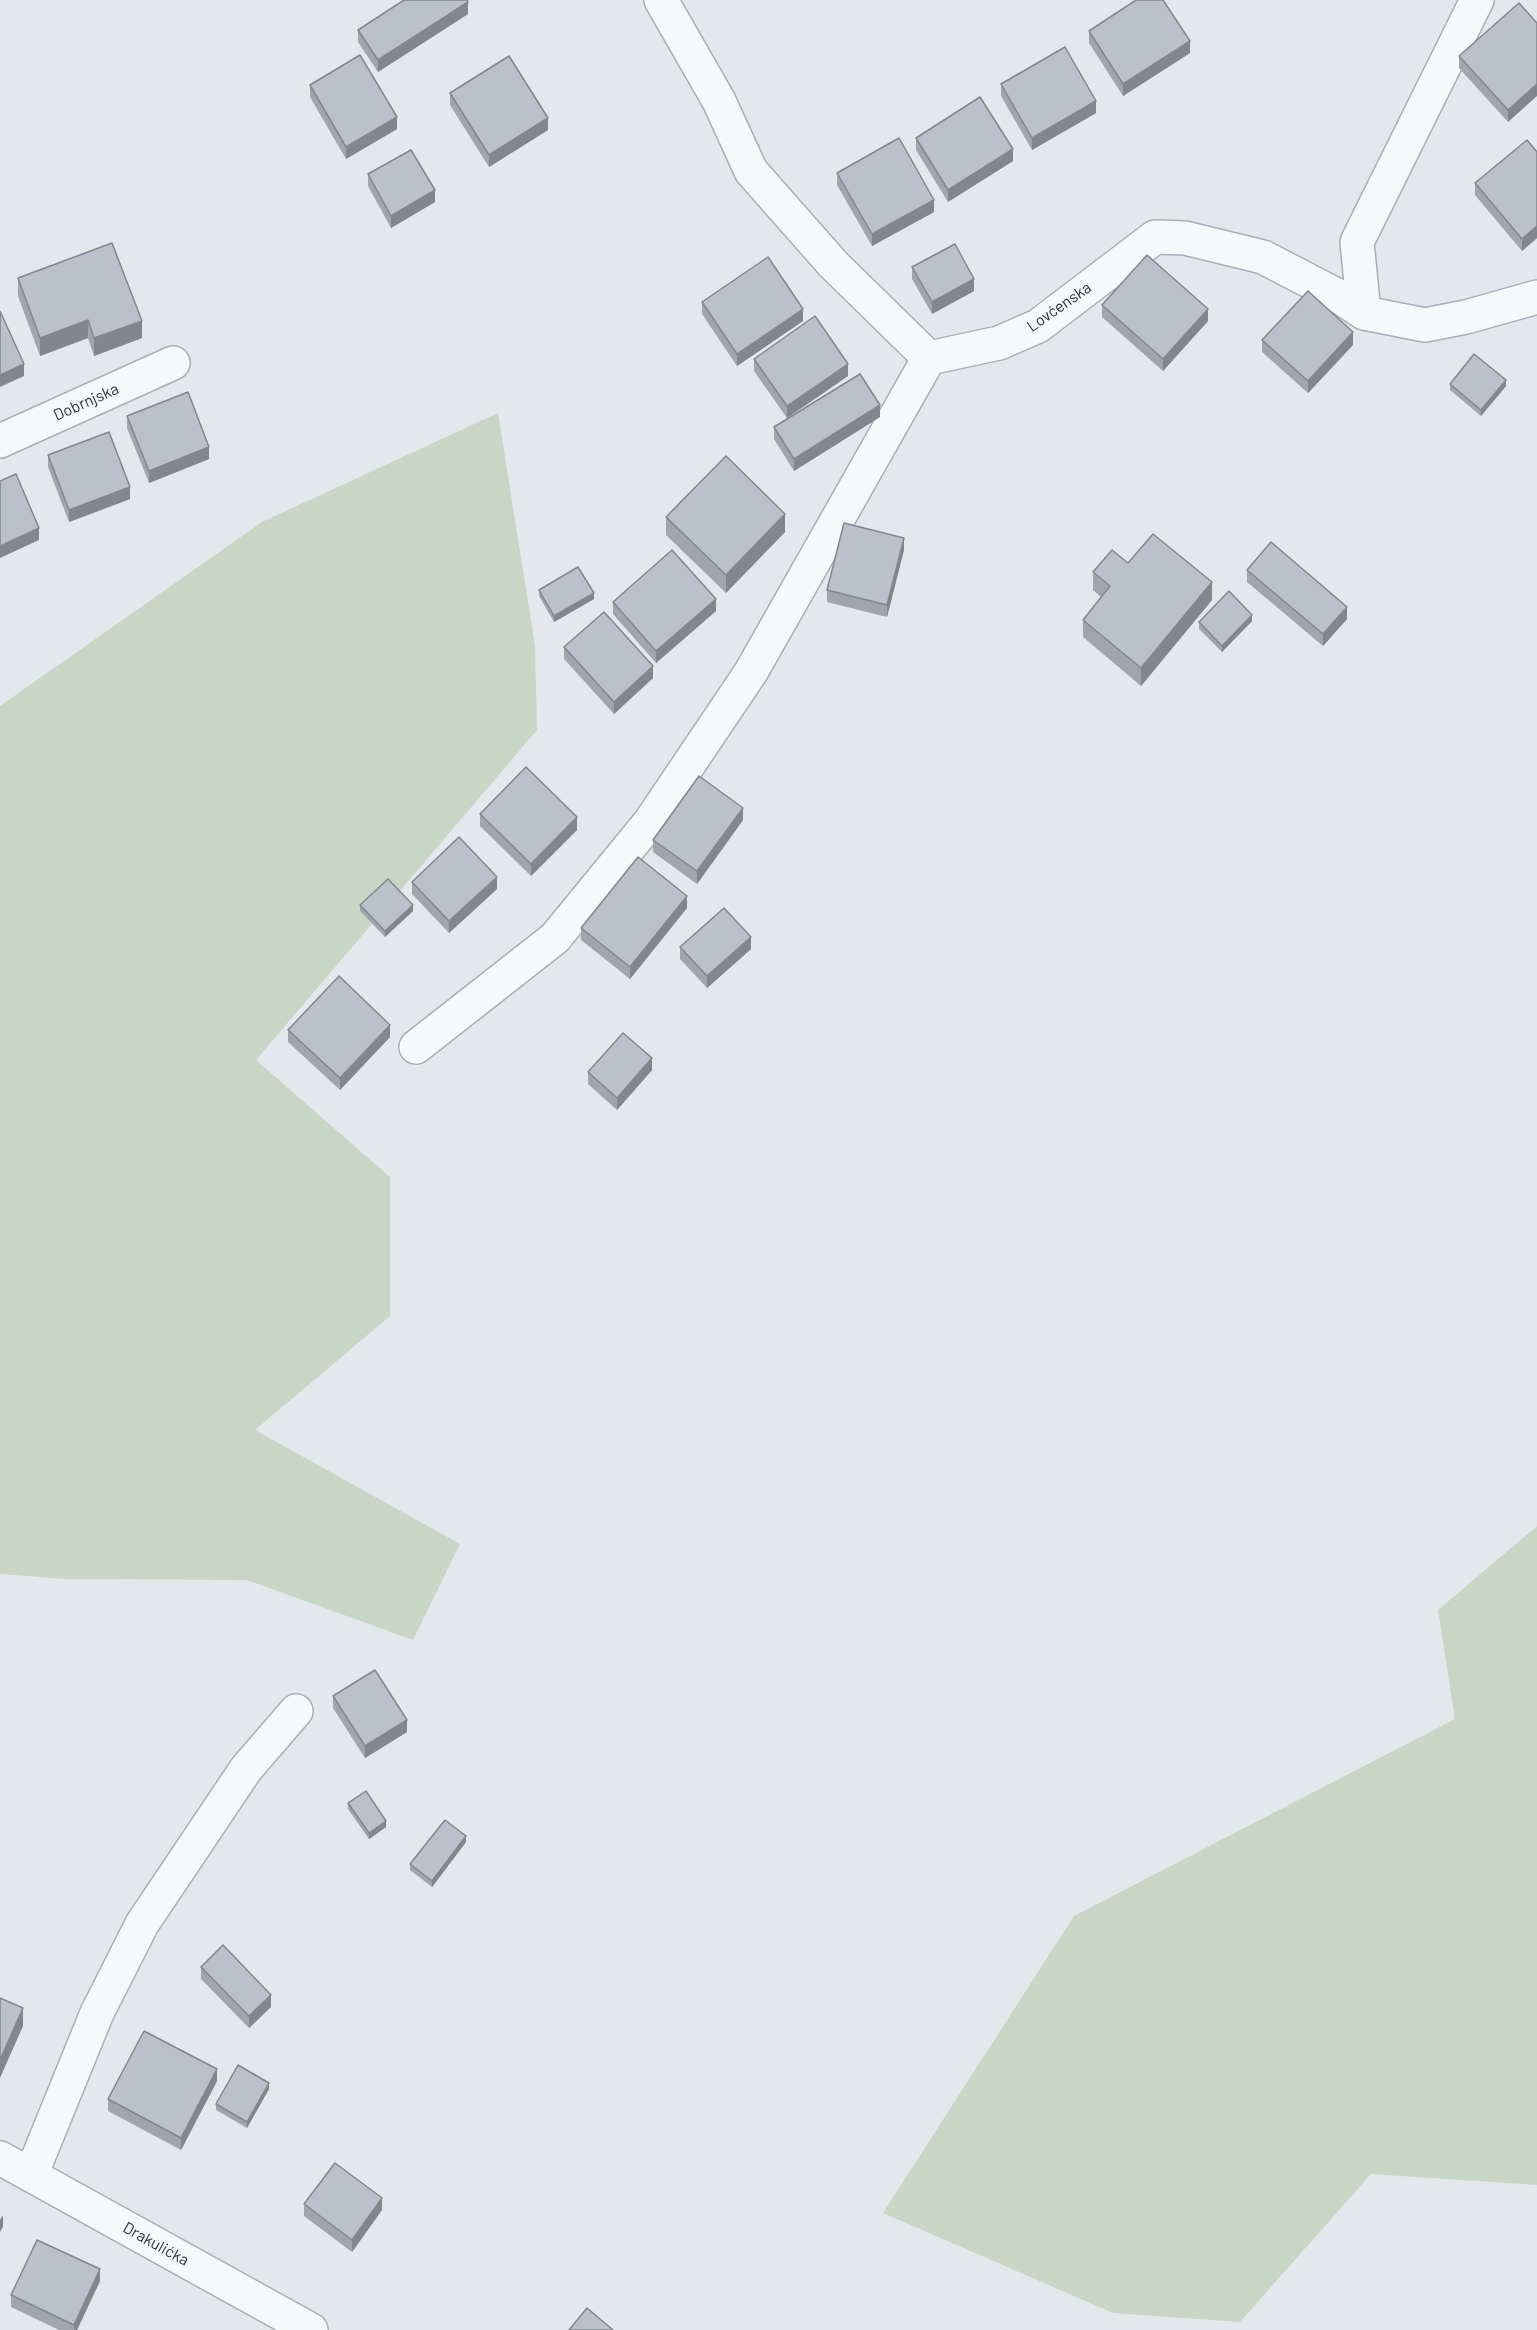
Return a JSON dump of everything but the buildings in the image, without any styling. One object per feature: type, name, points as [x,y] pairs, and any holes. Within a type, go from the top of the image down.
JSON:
[{"type":"street","points":[[416,1047],[555,938],[650,822],[751,672],[929,358],[833,264],[751,171],[719,101],[661,0]]},
{"type":"street","points":[[1364,313],[1357,242],[1477,0]]},
{"type":"street","name":"Lovćenska","points":[[929,358],[999,343],[1038,326],[1155,237],[1185,238],[1263,257],[1340,297],[1364,313],[1425,325],[1466,317],[1537,297]]},
{"type":"street","name":"Dobrnjska","points":[[0,441],[173,363]]},
{"type":"street","points":[[31,2175],[97,2013],[142,1924],[246,1769],[296,1710]]},
{"type":"street","name":"Drakulićka","points":[[0,2158],[311,2330]]},
{"type":"green space","points":[[498,413],[535,646],[537,730],[256,1060],[390,1177],[390,1316],[255,1430],[460,1544],[413,1640],[247,1580],[65,1579],[0,1574],[0,706],[262,522]]},
{"type":"green space","points":[[1537,1526],[1537,2185],[1371,2174],[1240,2322],[1113,2313],[883,2213],[1074,1916],[1455,1719],[1438,1610]]}]
